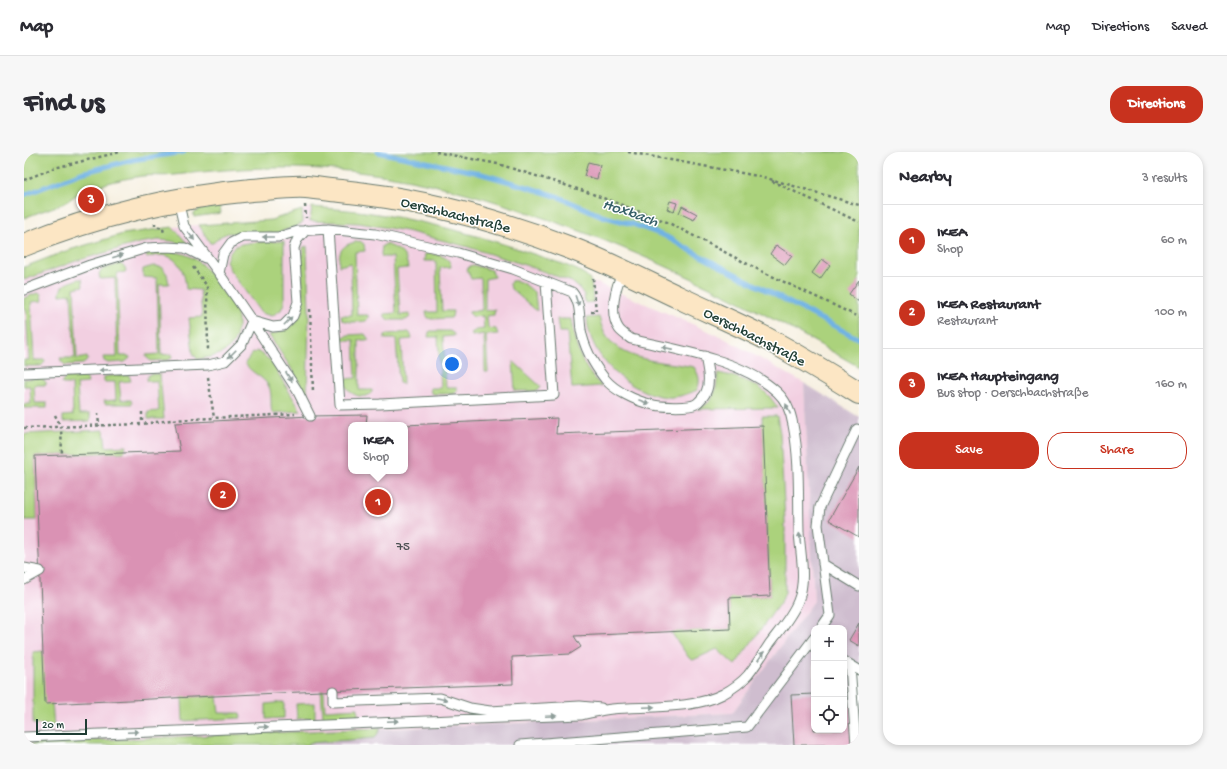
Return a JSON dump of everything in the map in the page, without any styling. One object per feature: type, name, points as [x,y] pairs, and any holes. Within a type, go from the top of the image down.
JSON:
[{"type":"main road","name":"Oerschbachstraße","points":[[24,245],[45,236],[94,220],[150,205],[233,192],[305,187],[402,199],[462,213],[511,227],[574,249],[770,341],[859,392]]},
{"type":"lane","points":[[178,200],[184,226],[252,321],[297,390],[310,416]]},
{"type":"lane","points":[[219,273],[223,254],[231,243],[243,238],[278,237],[298,231],[328,229],[375,234],[458,253],[513,269],[572,292],[578,298],[581,331],[586,347],[606,380],[627,396],[651,405],[677,407],[696,404],[706,392],[709,377],[705,356]]},
{"type":"lane","points":[[328,229],[340,405],[554,395],[546,282]]},
{"type":"lane","points":[[252,321],[273,327],[283,326],[293,316],[298,302],[294,248],[297,240],[306,230]]},
{"type":"lane","points":[[24,290],[90,265],[147,248],[185,248],[208,259]]},
{"type":"lane","points":[[24,737],[581,714],[610,709],[695,704],[721,695],[735,686],[748,674],[788,618],[798,600],[802,578],[799,532],[798,461],[793,425],[789,410],[776,391],[756,377],[728,363],[705,356],[631,339],[625,335],[619,328],[616,321],[614,297],[623,271]]},
{"type":"lane","points":[[24,373],[208,365],[225,361],[242,344],[252,321]]},
{"type":"lane","points":[[823,625],[830,615],[818,525],[820,508],[857,429],[859,430]]},
{"type":"lane","points":[[824,564],[859,586]]},
{"type":"lane","points":[[24,568],[40,571],[24,580]]},
{"type":"lane","points":[[520,745],[640,740],[747,727],[811,644]]},
{"type":"lane","points":[[847,663],[859,670]]},
{"type":"lane","points":[[847,663],[856,745]]},
{"type":"lane","points":[[333,691],[333,702],[440,698],[470,708],[490,711],[580,706],[610,709]]},
{"type":"path","points":[[24,180],[54,168],[120,152]]},
{"type":"path","points":[[436,152],[498,164],[587,192],[667,222],[762,272],[859,317]]},
{"type":"path","points":[[628,152],[763,177],[859,205]]},
{"type":"path","points":[[763,177],[859,222]]},
{"type":"path","points":[[150,205],[155,226],[163,228],[166,247]]},
{"type":"path","points":[[191,265],[207,286],[208,384],[214,418]]},
{"type":"path","points":[[142,412],[142,424]]},
{"type":"path","points":[[98,413],[99,426]]},
{"type":"path","points":[[24,428],[142,424],[171,420],[298,414]]},
{"type":"path","points":[[55,415],[61,427],[62,455]]},
{"type":"shaded area","points":[[312,207],[376,213],[443,227],[524,251],[578,271],[589,279],[591,283],[597,283],[722,337],[804,383],[814,601],[732,713],[24,745],[24,267],[66,251],[123,234],[173,227],[271,220]]},
{"type":"shaded area","points":[[804,383],[859,417],[859,745],[42,745],[732,713],[814,601]]},
{"type":"green space","points":[[24,152],[859,152],[859,367],[781,323],[702,283],[662,265],[580,231],[475,195],[432,184],[342,170],[270,168],[223,170],[170,176],[141,176],[115,181],[77,194],[64,203],[24,218]]},
{"type":"green space","points":[[220,206],[221,213],[194,217],[193,214],[200,209]]},
{"type":"green space","points":[[312,207],[370,213],[421,222],[463,232],[525,251],[568,266],[589,278],[593,302],[585,303],[584,295],[572,282],[468,247],[406,231],[359,223],[310,221]]},
{"type":"green space","points":[[302,210],[303,223],[292,228],[276,233],[228,233],[221,236],[213,243],[210,243],[199,225],[271,220]]},
{"type":"green space","points":[[173,227],[187,243],[185,245],[171,241],[159,240],[139,243],[76,261],[24,280],[24,267],[66,251],[123,234]]},
{"type":"green space","points":[[284,241],[284,303],[281,310],[272,316],[261,313],[230,270],[226,261],[232,249],[240,244]]},
{"type":"green space","points":[[360,241],[364,244],[365,251],[355,252],[357,315],[368,315],[368,318],[366,321],[348,322],[342,320],[341,315],[352,315],[351,263],[339,266],[339,260],[341,251],[346,245]]},
{"type":"green space","points":[[386,244],[401,252],[406,259],[408,268],[397,269],[400,315],[410,314],[410,317],[406,320],[388,320],[384,315],[396,313],[393,257],[382,257],[381,254],[382,246]]},
{"type":"green space","points":[[307,246],[309,312],[307,396],[293,371],[269,335],[287,329],[296,322],[303,311],[302,256],[303,248]]},
{"type":"green space","points":[[155,251],[177,252],[194,259],[206,269],[229,299],[236,310],[238,317],[237,332],[232,345],[223,353],[197,359],[193,353],[189,318],[202,317],[200,290],[186,289],[180,266],[171,257],[164,255],[147,258],[146,254]]},
{"type":"green space","points":[[429,253],[449,260],[451,267],[440,268],[442,311],[453,311],[451,318],[431,319],[427,317],[426,312],[437,312],[436,261],[424,261],[425,254]]},
{"type":"green space","points":[[120,264],[125,267],[126,272],[117,273],[120,356],[129,356],[130,358],[125,362],[108,363],[104,361],[103,357],[117,357],[115,278],[100,279],[99,273],[103,269]]},
{"type":"green space","points":[[473,265],[491,270],[494,275],[494,277],[485,279],[485,311],[495,309],[494,315],[487,316],[488,328],[496,329],[498,334],[486,335],[488,372],[485,372],[484,334],[472,336],[471,333],[476,330],[484,329],[483,316],[473,317],[469,313],[482,310],[481,278],[471,279],[467,269]]},
{"type":"green space","points":[[153,266],[162,267],[167,274],[169,284],[159,284],[161,355],[172,354],[172,358],[168,360],[151,361],[146,357],[146,355],[159,354],[157,278],[143,277],[143,269]]},
{"type":"green space","points":[[82,279],[83,286],[74,288],[77,359],[87,357],[88,360],[83,364],[65,365],[60,358],[75,358],[71,294],[60,295],[60,291],[66,284]]},
{"type":"green space","points":[[511,281],[521,282],[535,293],[537,311],[511,289]]},
{"type":"green space","points":[[37,293],[41,294],[42,301],[31,302],[34,360],[45,360],[45,362],[41,366],[24,366],[24,360],[29,360],[24,298]]},
{"type":"green space","points":[[599,317],[607,337],[615,346],[625,352],[647,360],[694,367],[699,378],[697,390],[679,396],[667,397],[652,394],[625,381],[613,371],[603,359],[589,332],[587,318]]},
{"type":"green space","points":[[557,319],[571,319],[580,356],[589,371],[602,386],[572,388],[567,332],[559,332]]},
{"type":"green space","points":[[450,331],[454,334],[454,336],[443,337],[446,387],[457,387],[457,391],[453,394],[431,393],[430,388],[441,388],[438,337],[428,337],[429,332]]},
{"type":"green space","points":[[409,332],[412,339],[401,340],[403,384],[399,383],[396,339],[385,339],[385,335]]},
{"type":"green space","points":[[365,334],[369,340],[359,340],[359,390],[372,390],[372,392],[366,396],[359,396],[349,391],[345,385],[344,379],[356,378],[354,340],[343,340],[343,337],[348,335]]},
{"type":"green space","points":[[257,351],[270,360],[301,411],[272,413],[271,392],[268,385],[245,363],[252,354]]},
{"type":"green space","points":[[513,361],[541,387],[538,391],[515,391]]},
{"type":"green space","points":[[718,373],[738,378],[757,386],[768,395],[778,408],[697,409],[708,403],[714,395]]},
{"type":"green space","points":[[160,374],[164,419],[148,419],[148,412],[159,411],[157,381],[146,381],[148,375]]},
{"type":"green space","points":[[129,375],[131,381],[119,382],[121,400],[131,400],[132,404],[105,404],[104,401],[116,400],[115,382],[104,382],[104,377]]},
{"type":"green space","points":[[66,377],[83,377],[87,379],[88,383],[77,384],[79,414],[90,414],[90,421],[63,422],[63,416],[73,415],[72,384],[62,384]]},
{"type":"green space","points":[[41,378],[46,382],[46,385],[34,385],[35,403],[47,403],[47,408],[24,408],[24,404],[31,404],[30,386],[24,386],[24,379]]},
{"type":"green space","points":[[762,416],[777,416],[780,433],[785,520],[785,592],[782,600],[735,665],[717,649],[693,660],[689,658],[671,632],[730,629],[729,598],[770,596]]},
{"type":"green space","points":[[104,430],[106,447],[126,446],[124,452],[35,456],[37,520],[25,520],[24,434]]},
{"type":"green space","points":[[43,651],[52,703],[54,726],[33,724],[33,652]]},
{"type":"green space","points":[[321,691],[324,692],[325,710],[358,708],[358,717],[323,718]]},
{"type":"green space","points":[[217,696],[219,713],[240,713],[241,718],[183,721],[182,697]]},
{"type":"green space","points":[[284,702],[284,718],[266,719],[266,704]]},
{"type":"green space","points":[[315,703],[315,718],[297,719],[296,704]]},
{"type":"green space","points":[[381,728],[375,738],[309,743],[308,745],[24,745],[56,742]]},
{"type":"building","points":[[588,162],[600,165],[597,179],[584,176]]},
{"type":"building","points":[[670,201],[677,203],[674,212],[667,209]]},
{"type":"building","points":[[682,206],[697,214],[694,220],[679,213]]},
{"type":"building","points":[[776,245],[792,256],[785,265],[770,254]]},
{"type":"building","points":[[822,259],[830,265],[820,279],[812,273]]},
{"type":"building","points":[[859,280],[859,302],[849,294]]},
{"type":"building","points":[[367,415],[366,422],[348,422],[348,474],[408,474],[408,425],[557,418],[556,434],[763,426],[770,596],[729,598],[730,629],[574,636],[581,647],[570,654],[512,657],[513,684],[321,691],[45,704],[35,456],[180,451],[175,423],[310,416]]},
{"type":"building","points":[[859,467],[859,537],[829,520]]},
{"type":"building","points":[[859,623],[859,646],[849,640]]},
{"type":"building","points":[[847,692],[850,692],[853,745],[794,745],[791,695],[811,694],[811,733],[847,733]]},
{"type":"waterway","name":"Hoxbach","points":[[24,195],[81,173],[132,160],[184,152]]},
{"type":"waterway","name":"Hoxbach","points":[[378,152],[475,172],[524,186],[559,197],[602,216],[632,224],[665,236],[859,339]]},
{"type":"place","name":"IKEA Haupteingang","points":[[91,200]]},
{"type":"place","name":"IKEA Restaurant","points":[[223,495]]},
{"type":"place","name":"IKEA","points":[[378,502]]}]
